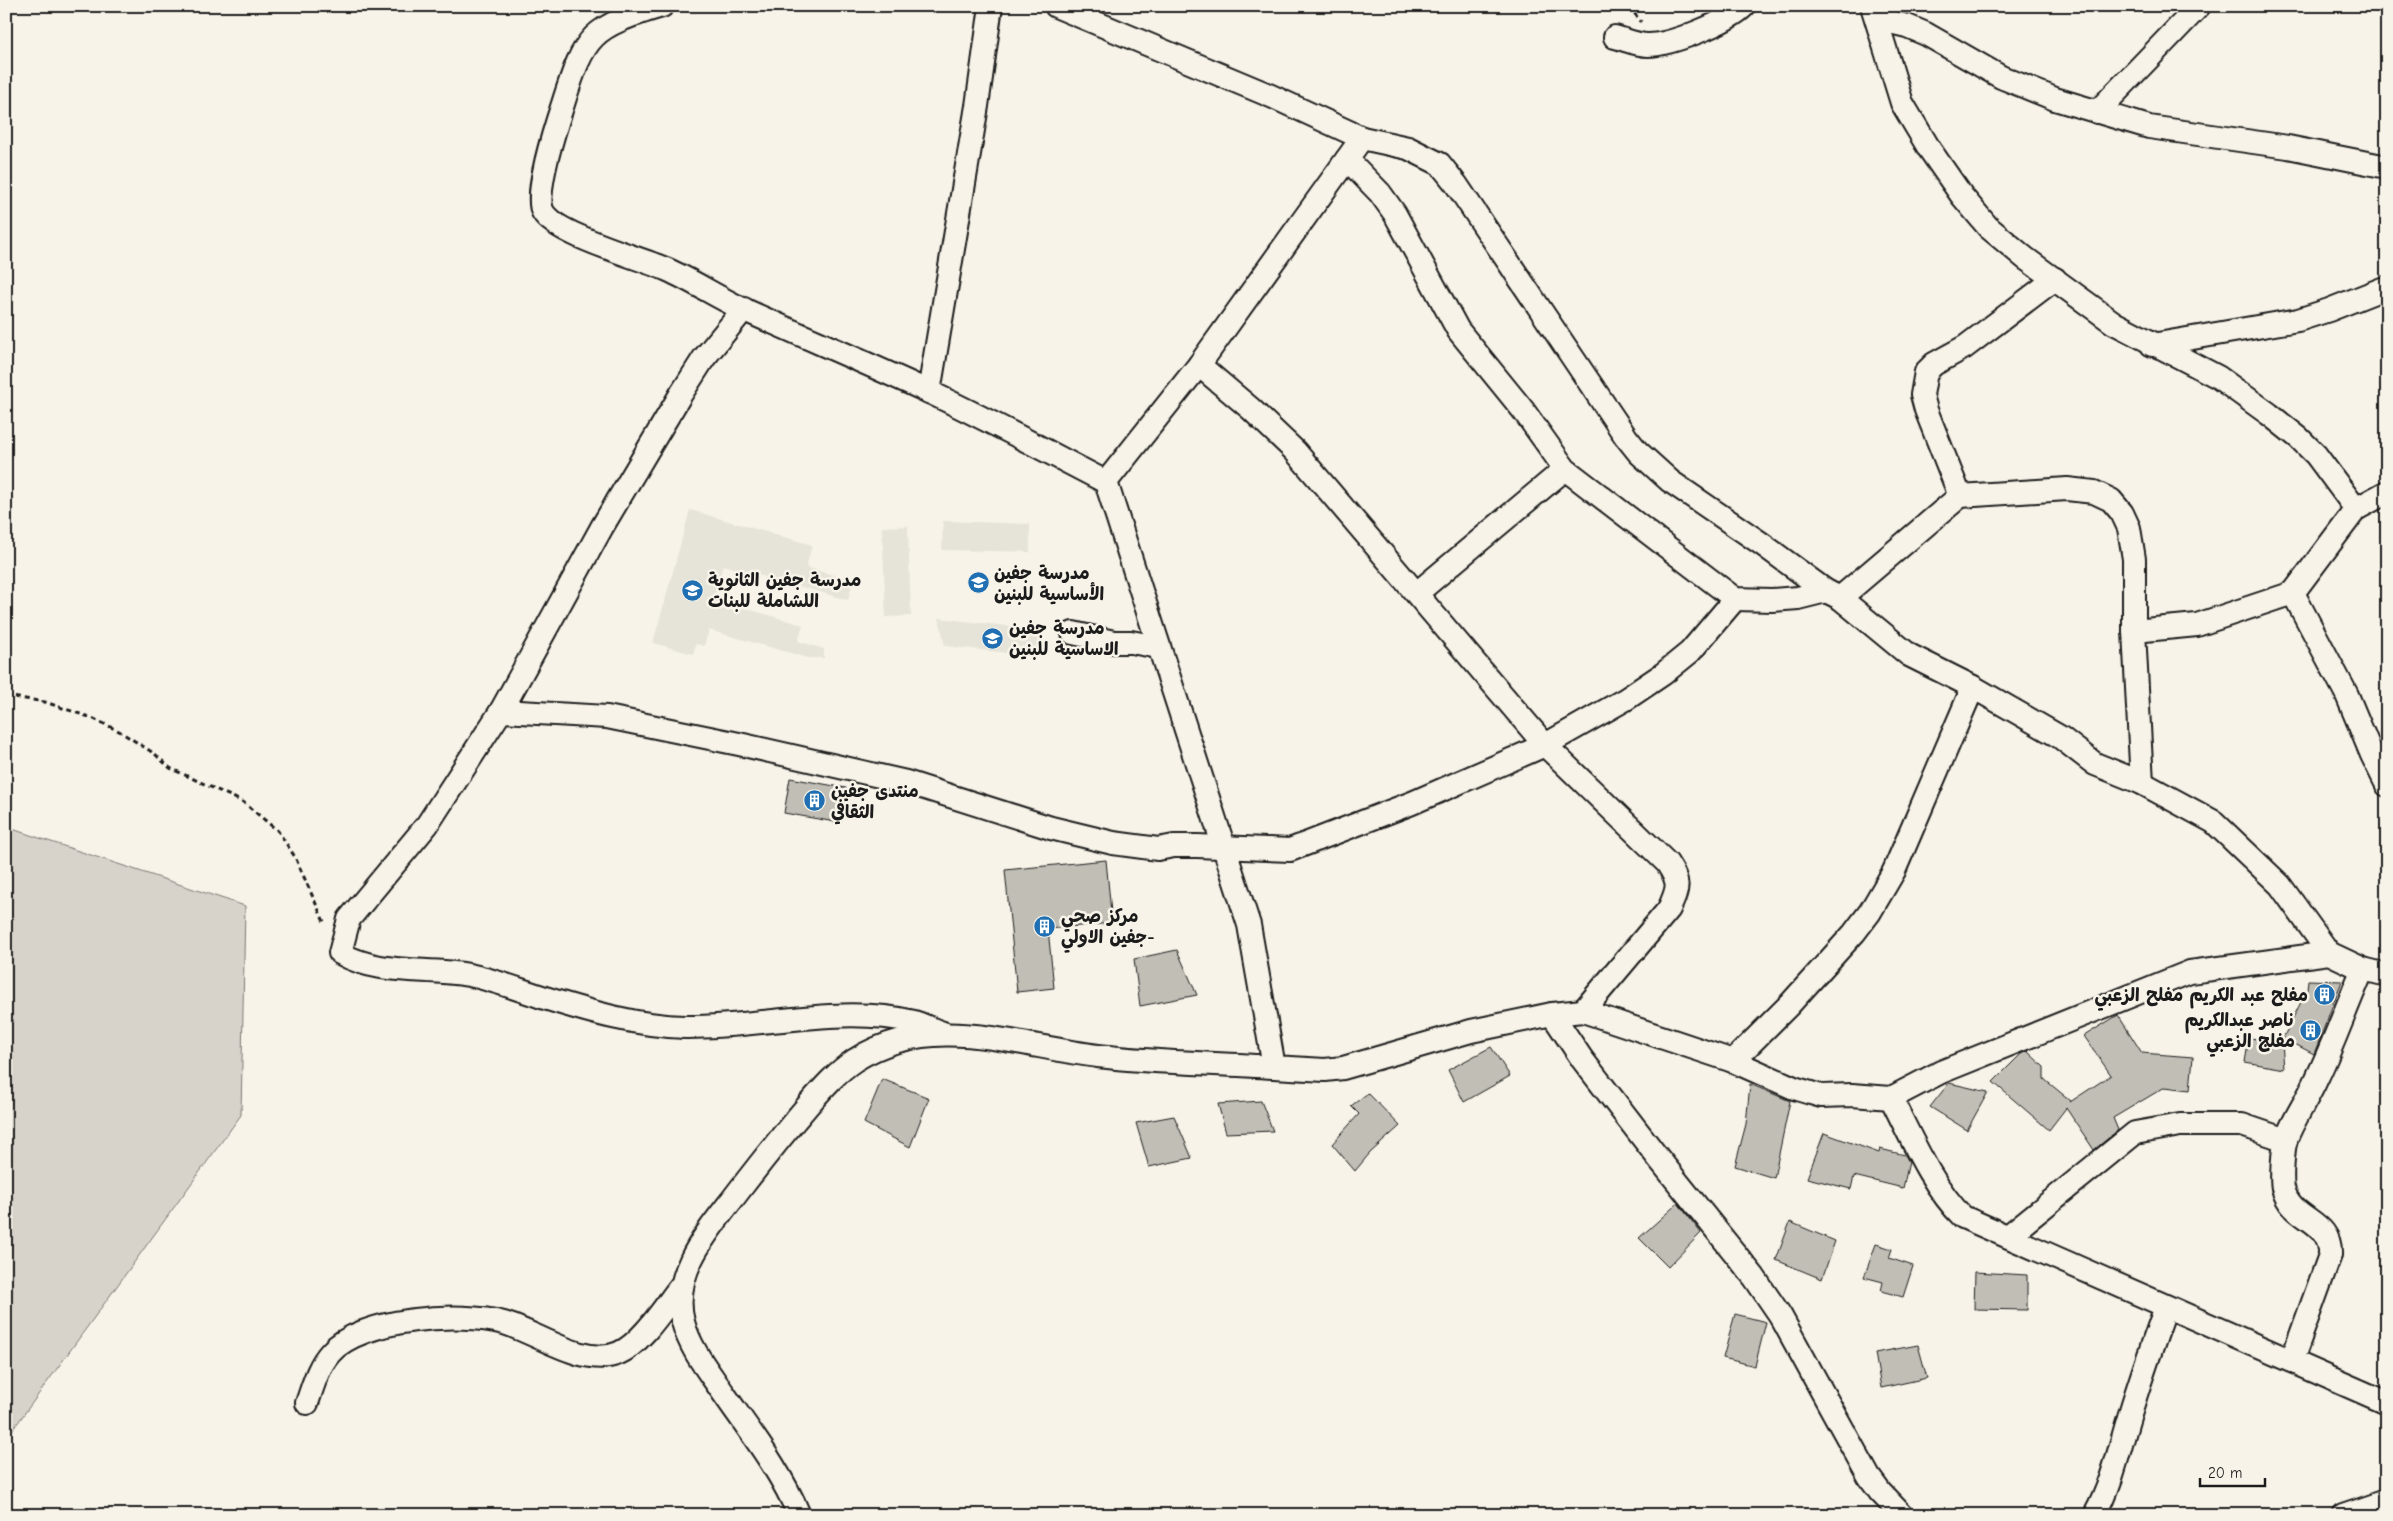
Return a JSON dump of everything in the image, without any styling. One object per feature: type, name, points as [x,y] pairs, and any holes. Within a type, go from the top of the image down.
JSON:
[{"type":"street","points":[[662,6],[633,15],[601,29],[585,44],[572,76],[553,134],[540,192],[540,204],[544,214],[567,231],[666,269],[744,310],[928,392],[1106,482],[1249,925],[1274,1068]]},
{"type":"street","points":[[928,392],[977,106],[991,6]]},
{"type":"street","points":[[1056,6],[1271,96],[1362,138],[1408,148],[1440,164],[1456,184],[1638,452],[1670,481],[1833,595],[1909,655],[1973,687],[2060,737],[2095,764],[2142,783],[2214,822],[2240,844],[2280,885],[2329,953],[2362,969],[2387,975]]},
{"type":"street","points":[[1615,37],[1638,44],[1659,43],[1727,19],[1744,6]]},
{"type":"street","points":[[2097,112],[2199,6]]},
{"type":"street","points":[[1874,12],[1926,34],[2001,77],[2055,99],[2097,112],[2149,127],[2288,147],[2387,167]]},
{"type":"street","points":[[1874,12],[1888,64],[1902,103],[1930,150],[1962,196],[1988,227],[2025,258],[2114,322],[2152,344],[2218,377],[2299,438],[2326,466],[2356,509]]},
{"type":"street","points":[[1106,482],[1199,365],[1362,138]]},
{"type":"street","points":[[1347,159],[1380,194],[1395,214],[1458,330],[1522,410],[1565,469],[1735,599],[1772,600],[1833,595],[1960,496],[2067,489],[2094,492],[2111,500],[2122,513],[2129,528],[2134,559],[2134,631],[2142,783]]},
{"type":"street","points":[[1960,496],[1926,410],[1922,395],[1926,372],[1934,364],[1965,347],[2055,278]]},
{"type":"street","points":[[2152,344],[2298,320],[2387,287]]},
{"type":"street","points":[[744,310],[704,358],[681,394],[602,527],[501,711],[427,825],[349,919],[340,953],[366,965],[386,969],[438,970],[471,975],[592,1012],[651,1024],[728,1027],[807,1018],[861,1016],[916,1023],[943,1033]]},
{"type":"street","points":[[1199,365],[1251,409],[1295,451],[1545,744],[1667,863],[1677,879],[1677,892],[1669,909],[1583,1011]]},
{"type":"street","points":[[1416,593],[1565,469]]},
{"type":"street","points":[[2134,631],[2197,625],[2293,593],[2356,509],[2387,492]]},
{"type":"street","points":[[2293,593],[2348,695],[2372,755],[2387,785]]},
{"type":"street","points":[[501,711],[607,717],[739,744],[906,782],[1051,828],[1113,842],[1158,849],[1174,846],[1224,846],[1290,850],[1412,803],[1545,744],[1626,699],[1663,674],[1690,652],[1735,599]]},
{"type":"street","points":[[1073,633],[1114,642],[1131,642],[1159,647]]},
{"type":"street","points":[[1733,1061],[1789,1004],[1854,933],[1870,912],[1894,870],[1973,687]]},
{"type":"street","points":[[307,1403],[314,1382],[329,1353],[340,1343],[372,1328],[411,1320],[469,1319],[503,1323],[586,1356],[602,1357],[620,1353],[634,1342],[680,1287],[696,1251],[728,1206],[757,1167],[830,1080],[853,1061],[875,1049],[918,1035],[943,1033],[977,1036],[1100,1056],[1326,1070],[1343,1068],[1470,1031],[1552,1014],[1583,1011],[1733,1061],[1794,1088],[1821,1096],[1852,1095],[1891,1098],[1941,1072],[2190,972],[2329,953]]},
{"type":"street","points":[[2292,1360],[2330,1255],[2331,1242],[2328,1236],[2293,1208],[2286,1199],[2282,1182],[2286,1140],[2318,1078],[2362,969]]},
{"type":"street","points":[[1552,1014],[1582,1058],[1759,1285],[1780,1315],[1869,1477],[1880,1492],[1902,1515]]},
{"type":"street","points":[[1891,1098],[1926,1167],[1950,1203],[1964,1217],[2166,1307],[2387,1402]]},
{"type":"street","points":[[2008,1236],[2134,1133],[2180,1125],[2242,1125],[2286,1140]]},
{"type":"street","points":[[680,1287],[683,1322],[695,1351],[781,1479],[799,1515]]},
{"type":"street","points":[[2095,1515],[2109,1483],[2142,1372],[2166,1307]]},
{"type":"street","points":[[2343,1515],[2387,1500]]},
{"type":"path","points":[[6,696],[45,702],[92,718],[119,731],[155,754],[170,768],[243,802],[278,831],[295,857],[318,912],[340,953]]},
{"type":"shaded area","name":"مدرسة جفين الثانوية اللشاملة للبنات","points":[[690,510],[812,545],[806,567],[853,581],[848,600],[723,565],[713,599],[803,625],[798,641],[824,649],[824,658],[808,658],[709,630],[704,646],[696,644],[693,654],[653,643]]},
{"type":"shaded area","points":[[943,521],[1030,524],[1030,552],[942,550]]},
{"type":"shaded area","points":[[908,526],[911,616],[886,617],[882,527]]},
{"type":"shaded area","name":"مدرسة جفين الاساسية للبنين","points":[[939,618],[1041,630],[1045,657],[945,646]]},
{"type":"shaded area","points":[[6,827],[245,906],[241,1115],[6,1439]]},
{"type":"building","name":"منتدى جفين الثقافي","points":[[790,778],[846,788],[841,823],[784,813]]},
{"type":"building","name":"مركز صحي جفين الاولي-","points":[[1106,860],[1112,923],[1048,929],[1054,988],[1017,992],[1005,870]]},
{"type":"building","points":[[1177,950],[1197,995],[1140,1006],[1134,959]]},
{"type":"building","points":[[2308,980],[2342,981],[2314,1054],[2283,1038],[2307,990]]},
{"type":"building","points":[[2118,1015],[2142,1053],[2193,1057],[2190,1090],[2165,1087],[2113,1118],[2118,1130],[2094,1150],[2066,1108],[2049,1130],[1993,1082],[2021,1054],[2027,1051],[2044,1067],[2044,1079],[2070,1102],[2111,1075],[2084,1036]]},
{"type":"building","points":[[2249,1038],[2282,1042],[2284,1069],[2245,1062]]},
{"type":"building","points":[[1491,1047],[1510,1076],[1464,1102],[1448,1070]]},
{"type":"building","points":[[882,1079],[929,1098],[910,1147],[864,1123]]},
{"type":"building","points":[[1949,1083],[1988,1092],[1967,1130],[1930,1107]]},
{"type":"building","points":[[1750,1084],[1790,1101],[1774,1178],[1735,1166],[1746,1124]]},
{"type":"building","points":[[1368,1093],[1400,1126],[1370,1153],[1355,1171],[1332,1144],[1359,1114],[1351,1106]]},
{"type":"building","points":[[1261,1101],[1273,1131],[1226,1133],[1218,1104]]},
{"type":"building","points":[[1174,1116],[1192,1158],[1149,1167],[1136,1123]]},
{"type":"building","points":[[1824,1133],[1879,1153],[1880,1149],[1905,1155],[1909,1162],[1903,1188],[1854,1176],[1851,1189],[1807,1178]]},
{"type":"building","points":[[1678,1203],[1701,1233],[1668,1267],[1639,1238]]},
{"type":"building","points":[[1790,1222],[1835,1241],[1822,1279],[1776,1260]]},
{"type":"building","points":[[1876,1244],[1892,1249],[1889,1258],[1913,1266],[1903,1297],[1881,1291],[1883,1282],[1864,1277]]},
{"type":"building","points":[[1975,1272],[2027,1275],[2027,1310],[1974,1309]]},
{"type":"building","points":[[1735,1314],[1766,1322],[1755,1366],[1723,1358]]},
{"type":"building","points":[[1918,1345],[1927,1378],[1881,1388],[1875,1353]]},
{"type":"place","name":"مدرسة جفين الأساسية للبنين","points":[[978,583]]},
{"type":"place","name":"مدرسة جفين الثانوية اللشاملة للبنات","points":[[692,590]]},
{"type":"place","name":"مدرسة جفين الاساسية للبنين","points":[[993,638]]},
{"type":"place","name":"منتدى جفين الثقافي","points":[[815,801]]},
{"type":"place","name":"مركز صحي جفين الاولي-","points":[[1045,926]]},
{"type":"place","name":"مفلح عبد الكريم مفلح الزعبي","points":[[2324,995]]},
{"type":"place","name":"ناصر عبدالكريم مفلج الزعبي","points":[[2311,1030]]}]
